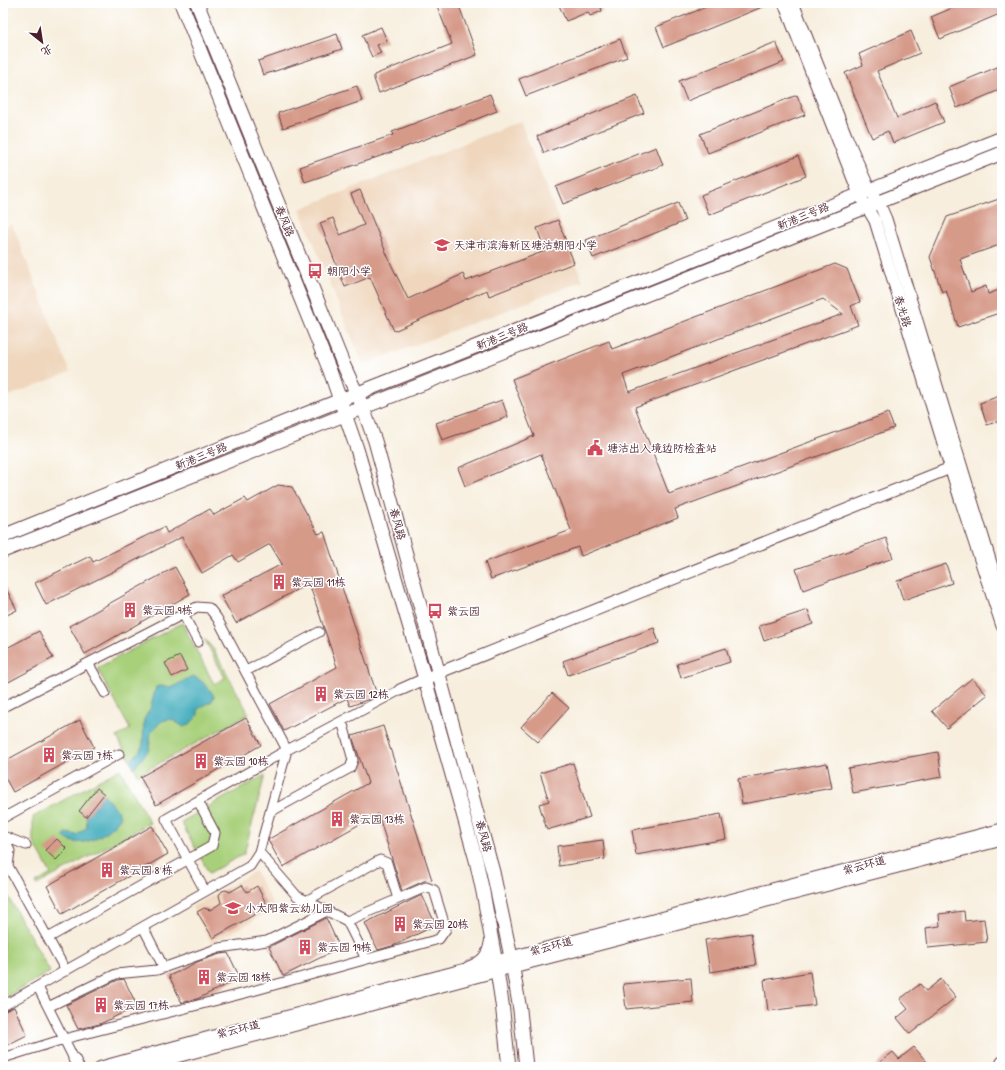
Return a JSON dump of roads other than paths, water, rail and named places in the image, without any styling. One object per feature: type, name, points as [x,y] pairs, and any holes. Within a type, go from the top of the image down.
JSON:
[{"type":"main road","name":"春风路","points":[[180,3],[330,371],[375,441],[493,872],[506,935],[502,963],[502,1003],[509,1067]]},
{"type":"main road","name":"春风路","points":[[197,3],[344,366],[352,405],[357,449],[425,679],[476,860],[492,940],[520,1010],[526,1067]]},
{"type":"main road","name":"新港三号路","points":[[3,551],[317,427],[395,378],[1002,138]]},
{"type":"main road","name":"新港三号路","points":[[3,536],[313,411],[352,405],[398,394],[1002,153]]},
{"type":"main road","points":[[313,411],[321,406],[328,395],[331,385],[330,371]]},
{"type":"main road","points":[[375,441],[373,424],[375,414],[380,406],[398,394]]},
{"type":"main road","points":[[470,974],[486,958],[492,940]]},
{"type":"street","name":"春光路","points":[[784,3],[865,192],[873,205],[875,221],[956,466],[1002,598]]},
{"type":"street","name":"春光路","points":[[794,3],[847,138],[865,192]]},
{"type":"street","name":"春光路","points":[[956,466],[1002,626]]},
{"type":"street","points":[[205,891],[166,819],[287,750],[400,690],[438,672],[956,466]]},
{"type":"street","points":[[3,708],[197,607],[209,608],[217,618],[287,750],[259,852],[250,866],[4,1005]]},
{"type":"street","points":[[183,614],[198,642]]},
{"type":"street","points":[[246,671],[319,632]]},
{"type":"street","points":[[88,663],[105,692]]},
{"type":"street","points":[[270,812],[350,768],[353,760],[342,721]]},
{"type":"street","points":[[3,818],[120,754]]},
{"type":"street","points":[[48,938],[212,846],[215,833],[198,801]]},
{"type":"street","name":"紫云环道","points":[[139,1067],[470,974],[502,963],[1002,829]]},
{"type":"street","points":[[3,837],[26,845]]},
{"type":"street","points":[[3,837],[10,851],[5,867],[66,971]]},
{"type":"street","name":"紫云环道","points":[[502,963],[1002,840]]},
{"type":"street","points":[[259,852],[297,896],[346,921],[366,959]]},
{"type":"street","points":[[306,901],[380,860],[387,863],[398,899]]},
{"type":"street","points":[[3,1058],[64,1039],[249,992],[439,939],[446,929],[434,890],[426,887],[346,921]]},
{"type":"street","points":[[48,1007],[116,974],[156,970],[219,948],[267,941],[327,911]]},
{"type":"street","points":[[143,927],[164,968]]},
{"type":"street","name":"紫云环道","points":[[100,1067],[217,1035],[470,974]]},
{"type":"street","points":[[38,987],[76,1063]]},
{"type":"street","points":[[1000,1067],[1002,1062]]},
{"type":"water","points":[[192,676],[202,681],[210,690],[214,696],[212,701],[198,709],[198,715],[190,724],[184,727],[171,719],[162,721],[151,733],[149,750],[134,768],[130,761],[139,752],[143,744],[144,719],[150,709],[156,687],[173,687]]},
{"type":"water","points":[[104,794],[118,811],[120,818],[115,824],[102,835],[86,842],[70,841],[63,836],[66,833],[77,835],[87,827],[86,817]]},
{"type":"place","name":"天津市滨海新区塘沽朝阳小学","points":[[442,245]]},
{"type":"place","name":"朝阳小学","points":[[315,271]]},
{"type":"place","name":"塘沽出入境边防检查站","points":[[595,448]]},
{"type":"place","name":"紫云园 11栋","points":[[279,582]]},
{"type":"place","name":"紫云园 9栋","points":[[130,610]]},
{"type":"place","name":"紫云园","points":[[435,611]]},
{"type":"place","name":"紫云园 12栋","points":[[321,694]]},
{"type":"place","name":"紫云园 7栋","points":[[49,755]]},
{"type":"place","name":"紫云园 10栋","points":[[201,761]]},
{"type":"place","name":"紫云园 13栋","points":[[337,819]]},
{"type":"place","name":"紫云园 8 栋","points":[[107,870]]},
{"type":"place","name":"小太阳紫云幼儿园","points":[[233,908]]},
{"type":"place","name":"紫云园 20栋","points":[[400,924]]},
{"type":"place","name":"紫云园 19栋","points":[[305,947]]},
{"type":"place","name":"紫云园 18栋","points":[[204,977]]},
{"type":"place","name":"紫云园 17栋","points":[[101,1005]]}]
